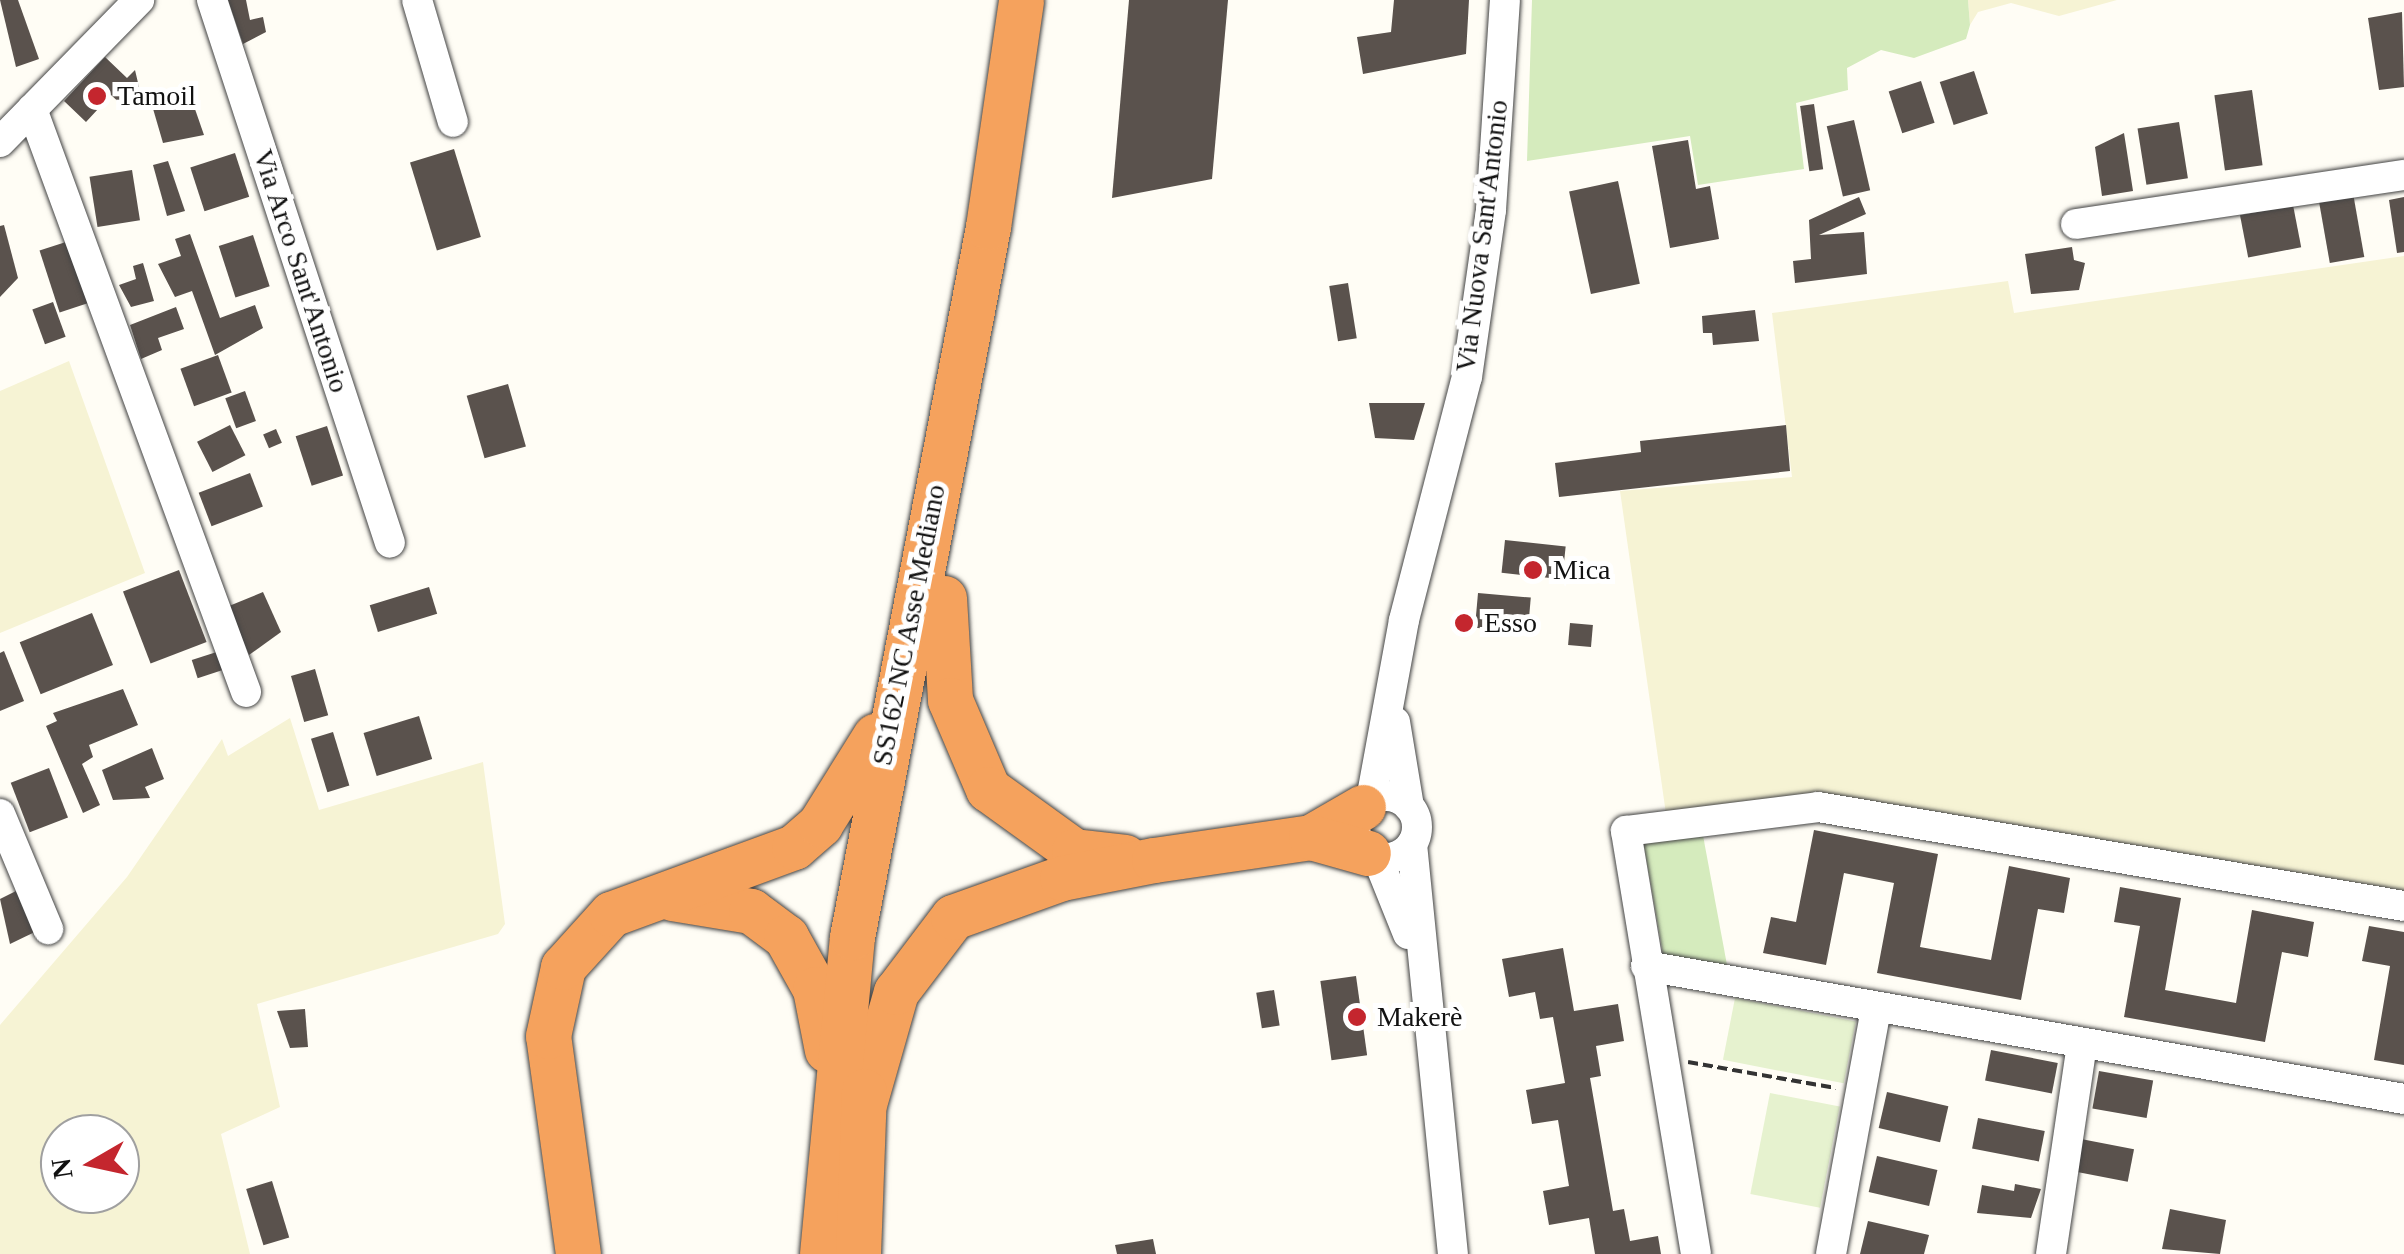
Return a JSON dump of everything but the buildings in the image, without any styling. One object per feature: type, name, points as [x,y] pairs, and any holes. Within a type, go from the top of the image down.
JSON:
[{"type":"highway","name":"SS162 NC Asse Mediano","points":[[858,1254],[847,1110],[891,708],[988,227],[1020,0]]},
{"type":"highway","name":"SS162 NC Asse Mediano","points":[[822,1254],[944,598],[1048,0]]},
{"type":"highway","points":[[944,598],[950,700],[988,789],[1074,851],[1154,860]]},
{"type":"highway","points":[[578,1254],[550,1002],[582,940],[650,896],[794,847],[830,810],[891,708]]},
{"type":"highway","points":[[1311,837],[1366,804]]},
{"type":"highway","points":[[847,1110],[896,992],[953,917],[1062,878],[1154,860],[1311,837],[1386,851]]},
{"type":"highway","points":[[650,896],[751,911],[786,937],[815,989],[847,1110]]},
{"type":"street","points":[[0,142],[139,0]]},
{"type":"street","name":"Via Arco Sant'Antonio","points":[[212,0],[390,543]]},
{"type":"street","points":[[417,0],[453,122]]},
{"type":"street","name":"Via Nuova Sant'Antonio","points":[[1386,851],[1356,837],[1392,704],[1404,620],[1467,377],[1491,210],[1505,0]]},
{"type":"street","points":[[32,109],[246,692]]},
{"type":"street","points":[[2076,224],[2404,174]]},
{"type":"street","name":"Via Nuova Sant'Antonio","points":[[1392,704],[1409,808],[1386,851],[1416,956],[1454,1254]]},
{"type":"street","points":[[1366,804],[1391,797],[1409,808]]},
{"type":"street","points":[[1696,1254],[1660,1057],[1626,831],[1793,806],[2404,906]]},
{"type":"street","points":[[0,814],[48,929]]},
{"type":"street","points":[[1646,966],[2404,1100]]},
{"type":"street","points":[[1831,1254],[1876,1009]]},
{"type":"street","points":[[2051,1254],[2082,1045]]},
{"type":"path","points":[[1660,1057],[1861,1092]]},
{"type":"shaded area","points":[[1968,0],[2117,0],[2059,16],[2011,3],[1978,12],[1970,25]]},
{"type":"shaded area","points":[[2404,256],[2404,891],[1899,807],[1666,814],[1620,491],[1792,477],[1772,313],[2008,281],[2014,313]]},
{"type":"shaded area","points":[[69,361],[145,573],[0,633],[0,391]]},
{"type":"shaded area","points":[[290,718],[319,810],[483,762],[505,924],[498,934],[257,1004],[280,1107],[221,1134],[250,1254],[0,1254],[0,1025],[127,877],[222,739],[228,756]]},
{"type":"green space","points":[[1532,0],[1968,0],[1970,25],[1966,39],[1914,58],[1881,50],[1847,68],[1848,90],[1796,103],[1804,169],[1698,185],[1690,136],[1527,161]]},
{"type":"green space","points":[[1702,830],[1727,965],[1663,954],[1643,840]]},
{"type":"green space","points":[[1735,998],[1856,1021],[1844,1083],[1723,1060]]},
{"type":"green space","points":[[1770,1093],[1840,1107],[1820,1208],[1750,1194]]},
{"type":"place","name":"Tamoil","points":[[97,96]]},
{"type":"place","name":"Mica","points":[[1533,570]]},
{"type":"place","name":"Esso","points":[[1464,623]]},
{"type":"place","name":"Makerè","points":[[1357,1017]]}]
